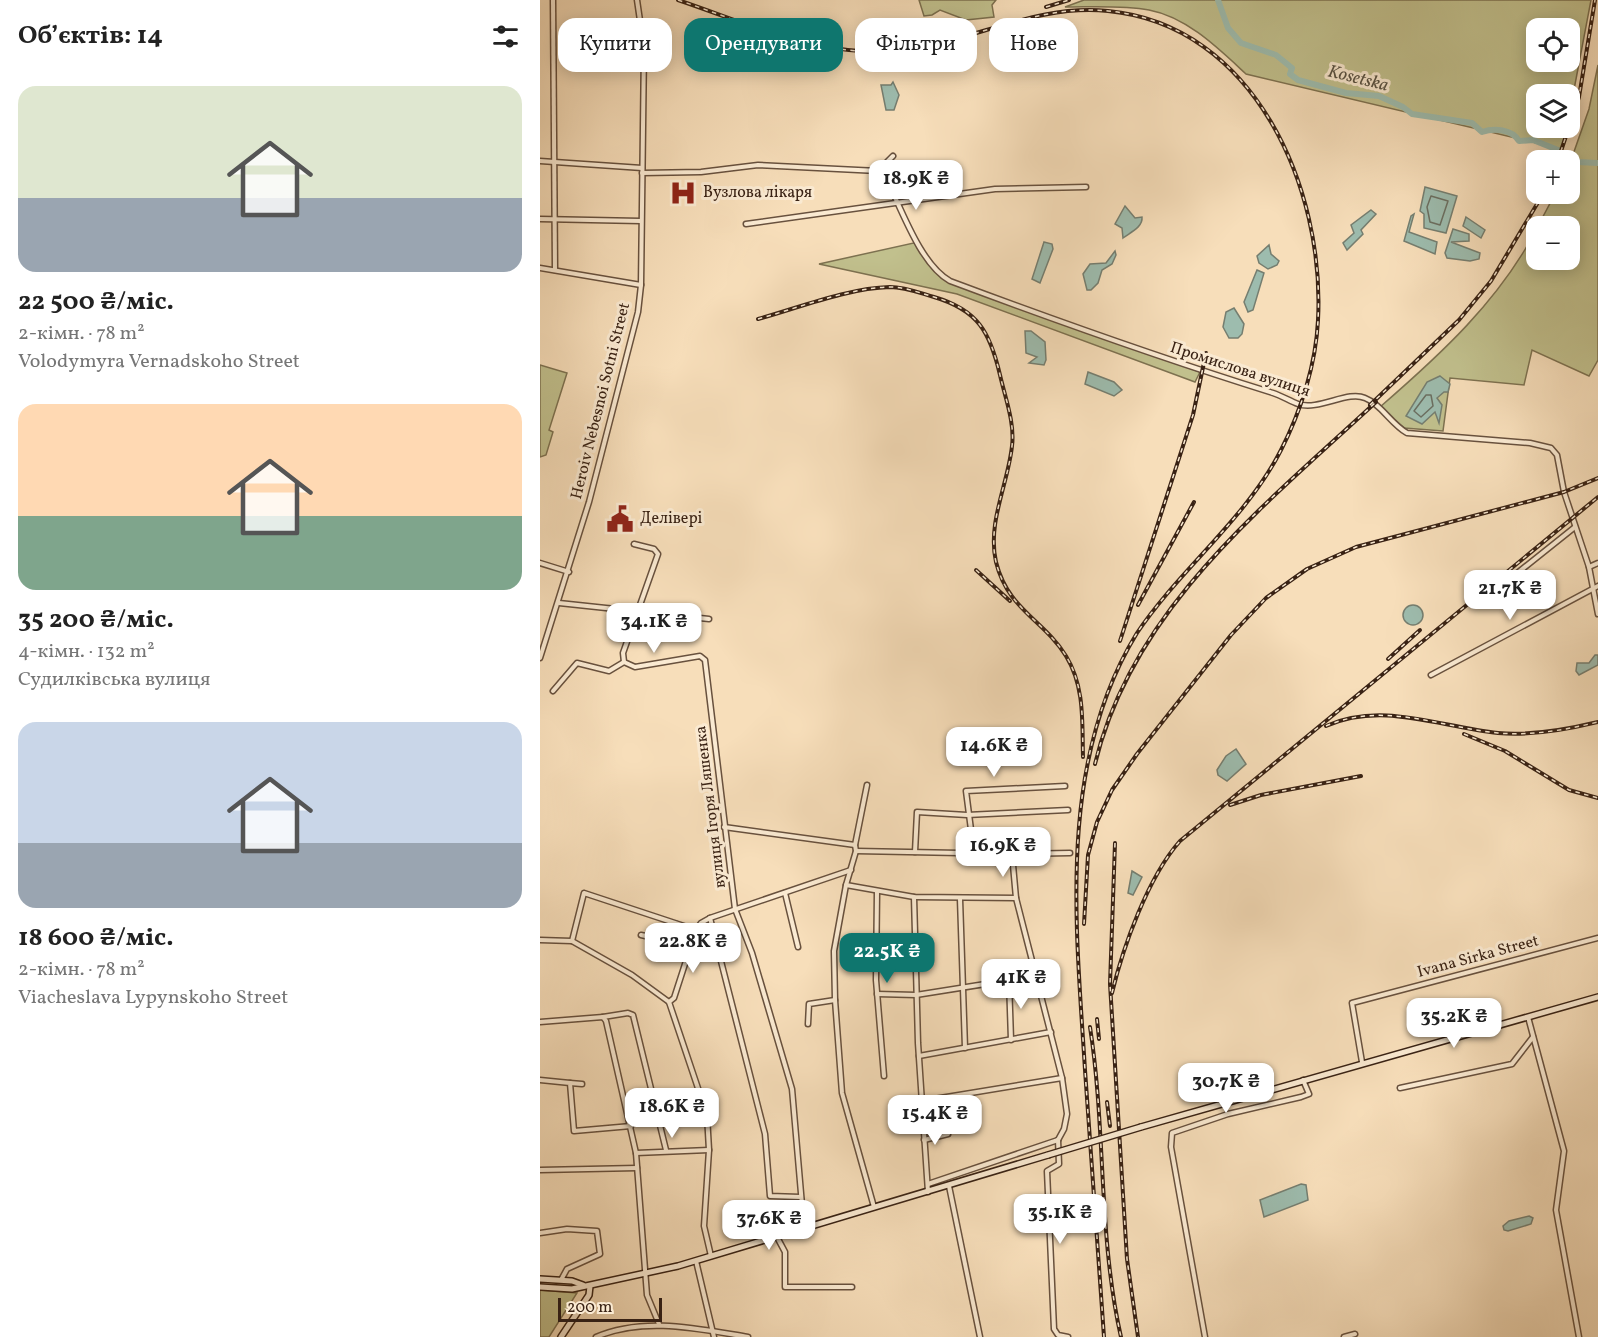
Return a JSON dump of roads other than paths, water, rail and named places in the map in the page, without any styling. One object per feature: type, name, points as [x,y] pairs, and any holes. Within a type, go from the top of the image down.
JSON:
[{"type":"main road","points":[[540,1287],[572,1289],[696,1261],[1142,1126],[1598,997]]},
{"type":"main road","points":[[540,1279],[587,1286]]},
{"type":"main road","points":[[561,1337],[589,1295],[587,1286]]},
{"type":"street","points":[[553,0],[555,270]]},
{"type":"street","points":[[632,0],[638,2]]},
{"type":"street","name":"Heroiv Nebesnoi Sotni Street","points":[[540,658],[569,572],[628,353],[641,285],[644,48],[638,2]]},
{"type":"street","points":[[540,161],[642,171],[701,172],[758,165],[882,170],[893,156]]},
{"type":"street","name":"Промислова вулиця","points":[[882,170],[935,270],[950,281],[1143,351],[1276,394],[1300,405],[1313,406],[1361,396],[1368,399],[1395,426],[1407,433],[1530,443],[1551,448],[1557,455],[1559,475],[1596,587],[1598,614]]},
{"type":"street","points":[[746,224],[995,189],[1086,187]]},
{"type":"street","points":[[540,219],[641,221]]},
{"type":"street","points":[[540,268],[641,285]]},
{"type":"street","points":[[1486,598],[1575,527]]},
{"type":"street","points":[[553,691],[577,663],[609,671],[624,662],[623,653],[658,554],[656,549],[634,544]]},
{"type":"street","points":[[540,563],[569,572]]},
{"type":"street","points":[[1589,567],[1598,563]]},
{"type":"street","points":[[1431,675],[1596,587]]},
{"type":"street","points":[[559,603],[709,619]]},
{"type":"street","name":"вулиця Ігоря Ляшенка","points":[[624,662],[635,667],[700,656],[705,660],[735,909],[752,953],[792,1089],[804,1229]]},
{"type":"street","points":[[867,785],[855,845],[856,851],[846,885],[834,951],[842,1093],[874,1208]]},
{"type":"street","points":[[974,853],[967,815],[966,790],[1065,786]]},
{"type":"street","points":[[915,852],[917,812],[967,815],[1068,810]]},
{"type":"street","points":[[724,827],[855,845]]},
{"type":"street","points":[[856,851],[1070,853]]},
{"type":"street","points":[[1011,854],[1016,898],[1062,1078],[1067,1114],[1064,1129],[1058,1140],[1061,1156],[1059,1164],[1047,1171],[1047,1213],[1054,1329],[1058,1335],[1068,1337]]},
{"type":"street","points":[[669,1002],[674,998],[696,930],[701,923],[851,869]]},
{"type":"street","points":[[846,885],[914,897],[1016,898]]},
{"type":"street","points":[[877,892],[877,994],[884,1076]]},
{"type":"street","points":[[572,941],[584,893],[696,930]]},
{"type":"street","points":[[785,893],[798,947]]},
{"type":"street","points":[[914,897],[916,995],[928,1192]]},
{"type":"street","points":[[960,899],[965,1048]]},
{"type":"street","points":[[710,918],[765,1134],[770,1196],[800,1197]]},
{"type":"street","points":[[641,935],[672,942],[675,939],[676,924]]},
{"type":"street","name":"Ivana Sirka Street","points":[[1362,1062],[1352,1003],[1598,938]]},
{"type":"street","points":[[540,940],[572,941],[632,975],[669,1002],[704,1101],[709,1150],[704,1226],[711,1256]]},
{"type":"street","points":[[877,994],[916,995],[1036,976]]},
{"type":"street","points":[[1009,980],[1011,1040]]},
{"type":"street","points":[[808,1024],[809,1004],[835,1000]]},
{"type":"street","points":[[540,1022],[628,1013],[633,1015],[666,1150]]},
{"type":"street","points":[[603,1017],[632,1126],[647,1295],[659,1324]]},
{"type":"street","points":[[1528,1017],[1564,1151],[1556,1210],[1579,1337]]},
{"type":"street","points":[[919,1056],[1051,1032]]},
{"type":"street","points":[[1400,1088],[1512,1064],[1534,1036]]},
{"type":"street","points":[[922,1101],[1062,1078]]},
{"type":"street","points":[[1205,1337],[1171,1147],[1172,1133],[1228,1114],[1309,1094],[1303,1079]]},
{"type":"street","points":[[540,1080],[582,1084]]},
{"type":"street","points":[[570,1083],[574,1131],[632,1126]]},
{"type":"street","points":[[924,1140],[948,1134]]},
{"type":"street","points":[[928,1184],[1058,1140]]},
{"type":"street","points":[[636,1153],[709,1150]]},
{"type":"street","points":[[540,1170],[637,1168]]},
{"type":"street","points":[[949,1186],[980,1337]]},
{"type":"street","points":[[540,1233],[567,1229],[597,1231],[600,1254],[567,1269],[561,1281]]},
{"type":"street","points":[[777,1237],[785,1252],[785,1287],[852,1287]]},
{"type":"street","points":[[696,1261],[714,1337]]},
{"type":"street","points":[[596,1337],[607,1332],[659,1324],[748,1337]]},
{"type":"street","points":[[1344,1337],[1355,1334]]},
{"type":"water","points":[[893,82],[899,95],[894,110],[886,110],[881,85],[891,85]]},
{"type":"water","points":[[1425,187],[1457,196],[1446,233],[1424,228],[1424,214],[1420,211]]},
{"type":"water","points":[[1125,206],[1135,218],[1142,217],[1142,221],[1136,229],[1123,238],[1122,228],[1115,224]]},
{"type":"water","points":[[1371,210],[1376,214],[1361,230],[1363,234],[1347,250],[1343,243],[1354,233],[1351,225]]},
{"type":"water","points":[[1414,214],[1409,232],[1437,242],[1435,254],[1404,241],[1411,216]]},
{"type":"water","points":[[1466,217],[1485,230],[1481,238],[1463,226]]},
{"type":"water","points":[[1453,229],[1469,234],[1469,241],[1451,242],[1480,253],[1479,259],[1470,261],[1447,258],[1445,253]]},
{"type":"water","points":[[1044,242],[1052,244],[1053,249],[1040,283],[1032,279]]},
{"type":"water","points":[[1269,245],[1271,254],[1279,261],[1277,265],[1268,269],[1259,263],[1257,256]]},
{"type":"water","points":[[1115,251],[1116,255],[1112,264],[1102,270],[1098,283],[1091,290],[1087,290],[1083,274],[1090,264],[1106,263]]},
{"type":"water","points":[[1257,270],[1264,273],[1253,310],[1248,312],[1244,302]]},
{"type":"water","points":[[1234,308],[1244,324],[1242,334],[1238,338],[1229,338],[1223,327],[1226,312]]},
{"type":"water","points":[[1025,331],[1031,331],[1045,342],[1044,365],[1029,363],[1037,357],[1026,353]]},
{"type":"water","points":[[1088,372],[1114,382],[1122,390],[1114,396],[1085,384]]},
{"type":"water","points":[[1440,376],[1450,384],[1448,392],[1444,392],[1437,398],[1442,405],[1439,423],[1435,412],[1422,424],[1406,416],[1427,382]]},
{"type":"water","points":[[1413,605],[1420,608],[1423,615],[1420,622],[1413,625],[1406,622],[1403,615],[1406,608]]},
{"type":"water","points":[[1595,655],[1598,655],[1598,665],[1579,675],[1576,671],[1577,663],[1589,663]]},
{"type":"water","points":[[1236,749],[1246,764],[1227,781],[1218,775],[1217,770],[1226,756]]},
{"type":"water","points":[[1132,871],[1142,877],[1133,895],[1128,893]]},
{"type":"water","points":[[1301,1184],[1306,1185],[1308,1200],[1264,1217],[1260,1200]]},
{"type":"water","points":[[1529,1216],[1533,1218],[1531,1224],[1508,1231],[1504,1230],[1503,1226],[1509,1221]]},
{"type":"waterway","name":"Kosetska","points":[[1218,0],[1228,28],[1241,43],[1276,55],[1292,68],[1290,74],[1298,80],[1346,93],[1379,96],[1403,107],[1412,114],[1472,123],[1482,132],[1502,130],[1512,134],[1519,141],[1533,140],[1558,150]]},
{"type":"waterway","name":"Kosetska","points":[[1580,162],[1598,163]]},
{"type":"railway","points":[[678,0],[798,40],[859,51],[890,51],[922,47],[1060,12],[1108,11],[1160,23],[1204,47],[1241,80],[1271,122],[1293,168],[1309,218],[1317,270],[1317,337],[1311,370],[1295,419],[1267,475],[1250,499],[1173,587],[1137,633],[1111,683],[1094,736],[1083,790],[1076,902],[1078,959],[1104,1337]]},
{"type":"railway","points":[[1046,7],[1069,0]]},
{"type":"railway","points":[[1561,150],[1579,97],[1595,0]]},
{"type":"railway","points":[[1370,405],[1459,320],[1491,281],[1537,204]]},
{"type":"railway","points":[[758,319],[840,295],[890,287],[912,290],[949,302],[972,316],[980,325],[992,346],[1009,410],[1013,437],[996,518],[994,533],[996,562],[1009,592],[1057,643],[1072,668],[1077,680],[1081,705],[1083,757]]},
{"type":"railway","points":[[1120,641],[1193,415],[1206,353]]},
{"type":"railway","points":[[1095,764],[1113,708],[1139,657],[1171,609],[1207,564],[1248,521],[1376,402]]},
{"type":"railway","points":[[1084,924],[1088,855],[1097,822],[1112,790],[1137,754],[1231,635],[1266,598],[1307,569],[1356,547],[1564,492],[1598,478]]},
{"type":"railway","points":[[1112,993],[1138,913],[1157,873],[1180,841],[1598,497]]},
{"type":"railway","points":[[1138,605],[1194,502]]},
{"type":"railway","points":[[976,570],[1010,601]]},
{"type":"railway","points":[[1388,659],[1420,630]]},
{"type":"railway","points":[[1326,726],[1347,719],[1390,716],[1498,733],[1523,734],[1561,730],[1598,722]]},
{"type":"railway","points":[[1464,734],[1505,751],[1569,790],[1598,798]]},
{"type":"railway","points":[[1230,805],[1261,795],[1361,776]]},
{"type":"railway","points":[[1115,843],[1110,984],[1127,1259],[1138,1337]]},
{"type":"railway","points":[[1097,1019],[1099,1039]]},
{"type":"railway","points":[[1090,1027],[1095,1065],[1105,1221],[1121,1337]]},
{"type":"railway","points":[[1107,1102],[1110,1126]]},
{"type":"place","name":"Вузлова лікаря","points":[[683,193]]},
{"type":"place","name":"Делівері","points":[[620,519]]}]
